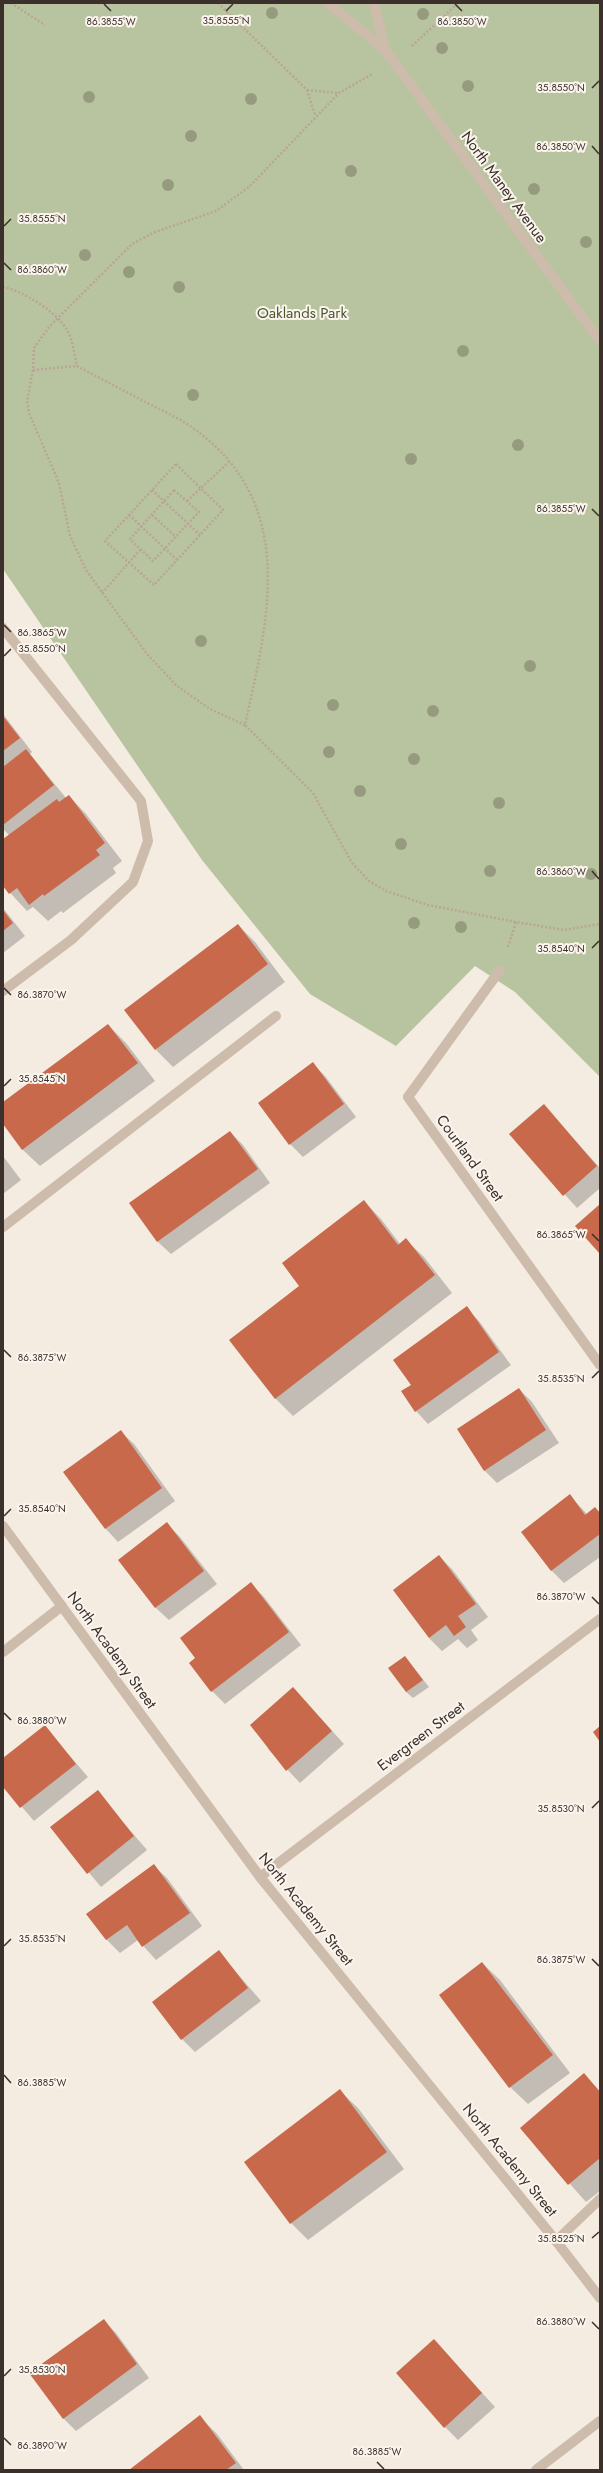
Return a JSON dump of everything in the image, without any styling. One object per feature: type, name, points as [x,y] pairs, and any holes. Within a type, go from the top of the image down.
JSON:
[{"type":"street","points":[[328,3],[385,50]]},
{"type":"street","points":[[374,3],[385,50]]},
{"type":"street","name":"North Maney Avenue","points":[[385,50],[600,341]]},
{"type":"street","points":[[3,628],[141,801],[148,841],[133,882],[71,940],[3,991]]},
{"type":"street","name":"Courtland Street","points":[[500,970],[408,1097],[600,1365]]},
{"type":"street","points":[[3,1227],[276,1016]]},
{"type":"street","name":"North Academy Street","points":[[3,1526],[260,1877],[556,2241],[600,2298]]},
{"type":"street","points":[[3,1652],[62,1606]]},
{"type":"street","name":"Evergreen Street","points":[[260,1877],[600,1620]]},
{"type":"street","points":[[556,2241],[600,2200]]},
{"type":"street","points":[[536,2470],[600,2421]]},
{"type":"path","points":[[11,3],[45,25]]},
{"type":"path","points":[[218,3],[307,90],[315,115]]},
{"type":"path","points":[[458,3],[421,39],[357,84],[338,93],[315,115],[249,186],[216,211],[155,232],[132,244],[41,336],[34,348],[33,370],[28,401],[29,413],[59,483],[67,524],[77,553],[102,593],[147,654],[177,686],[210,709],[245,725],[313,793],[352,863],[368,881],[386,891],[428,905],[516,922],[564,930],[600,924]]},
{"type":"path","points":[[307,90],[338,93]]},
{"type":"path","points":[[3,287],[29,297],[58,319],[67,329],[77,366]]},
{"type":"path","points":[[33,370],[77,366],[189,425],[229,462],[252,501],[263,531],[269,564],[269,599],[259,661],[245,725]]},
{"type":"path","points":[[187,500],[229,462]]},
{"type":"path","points":[[176,464],[223,510],[154,585],[105,541],[152,490],[176,464]]},
{"type":"path","points":[[152,490],[200,535]]},
{"type":"path","points":[[174,490],[187,500],[199,512],[153,561],[140,550],[130,538],[174,490]]},
{"type":"path","points":[[129,515],[140,527],[177,560]]},
{"type":"path","points":[[152,515],[176,537]]},
{"type":"path","points":[[102,593],[140,550]]},
{"type":"green space","name":"Oaklands Park","points":[[3,3],[600,3],[600,1077],[515,992],[475,966],[396,1046],[310,994],[202,860],[3,569]]},
{"type":"building","points":[[3,716],[20,738],[3,751]]},
{"type":"building","points":[[26,749],[54,785],[3,825],[3,767]]},
{"type":"building","points":[[69,795],[105,843],[96,850],[100,855],[44,896],[43,894],[29,905],[17,888],[9,894],[3,886],[3,839],[57,799],[59,802]]},
{"type":"building","points":[[3,910],[13,923],[3,931]]},
{"type":"building","points":[[238,924],[268,964],[155,1050],[124,1010]]},
{"type":"building","points":[[108,1024],[138,1063],[22,1150],[3,1124],[3,1102]]},
{"type":"building","points":[[313,1062],[344,1104],[289,1145],[258,1103]]},
{"type":"building","points":[[544,1104],[597,1166],[563,1196],[509,1134]]},
{"type":"building","points":[[230,1131],[258,1169],[157,1242],[129,1203]]},
{"type":"building","points":[[364,1200],[398,1245],[406,1238],[435,1275],[275,1399],[229,1340],[299,1286],[282,1263]]},
{"type":"building","points":[[600,1204],[600,1254],[575,1226]]},
{"type":"building","points":[[467,1306],[499,1352],[415,1412],[401,1391],[411,1385],[393,1360]]},
{"type":"building","points":[[519,1388],[546,1430],[484,1471],[457,1429]]},
{"type":"building","points":[[121,1430],[162,1488],[105,1529],[63,1472]]},
{"type":"building","points":[[570,1494],[585,1515],[595,1507],[600,1513],[600,1534],[551,1571],[521,1532]]},
{"type":"building","points":[[167,1522],[204,1571],[155,1608],[118,1560]]},
{"type":"building","points":[[439,1555],[476,1604],[458,1616],[466,1627],[454,1636],[446,1625],[429,1638],[393,1590]]},
{"type":"building","points":[[251,1582],[289,1632],[211,1692],[189,1663],[195,1658],[180,1638]]},
{"type":"building","points":[[405,1656],[423,1680],[406,1692],[388,1668]]},
{"type":"building","points":[[293,1687],[332,1731],[286,1771],[250,1725]]},
{"type":"building","points":[[45,1725],[76,1764],[20,1808],[3,1787],[3,1758]]},
{"type":"building","points":[[600,1726],[600,1742],[593,1732]]},
{"type":"building","points":[[98,1790],[134,1836],[87,1874],[50,1827]]},
{"type":"building","points":[[154,1864],[190,1913],[142,1947],[127,1925],[106,1940],[86,1914]]},
{"type":"building","points":[[219,1950],[248,1988],[181,2040],[152,2002]]},
{"type":"building","points":[[482,1962],[553,2055],[509,2088],[439,1995]]},
{"type":"building","points":[[584,2073],[600,2092],[600,2158],[568,2185],[520,2128]]},
{"type":"building","points":[[340,2089],[387,2152],[290,2224],[244,2162]]},
{"type":"building","points":[[104,2319],[137,2364],[63,2419],[29,2373]]},
{"type":"building","points":[[434,2339],[482,2393],[444,2428],[396,2373]]},
{"type":"building","points":[[200,2415],[236,2463],[226,2470],[129,2470]]}]
